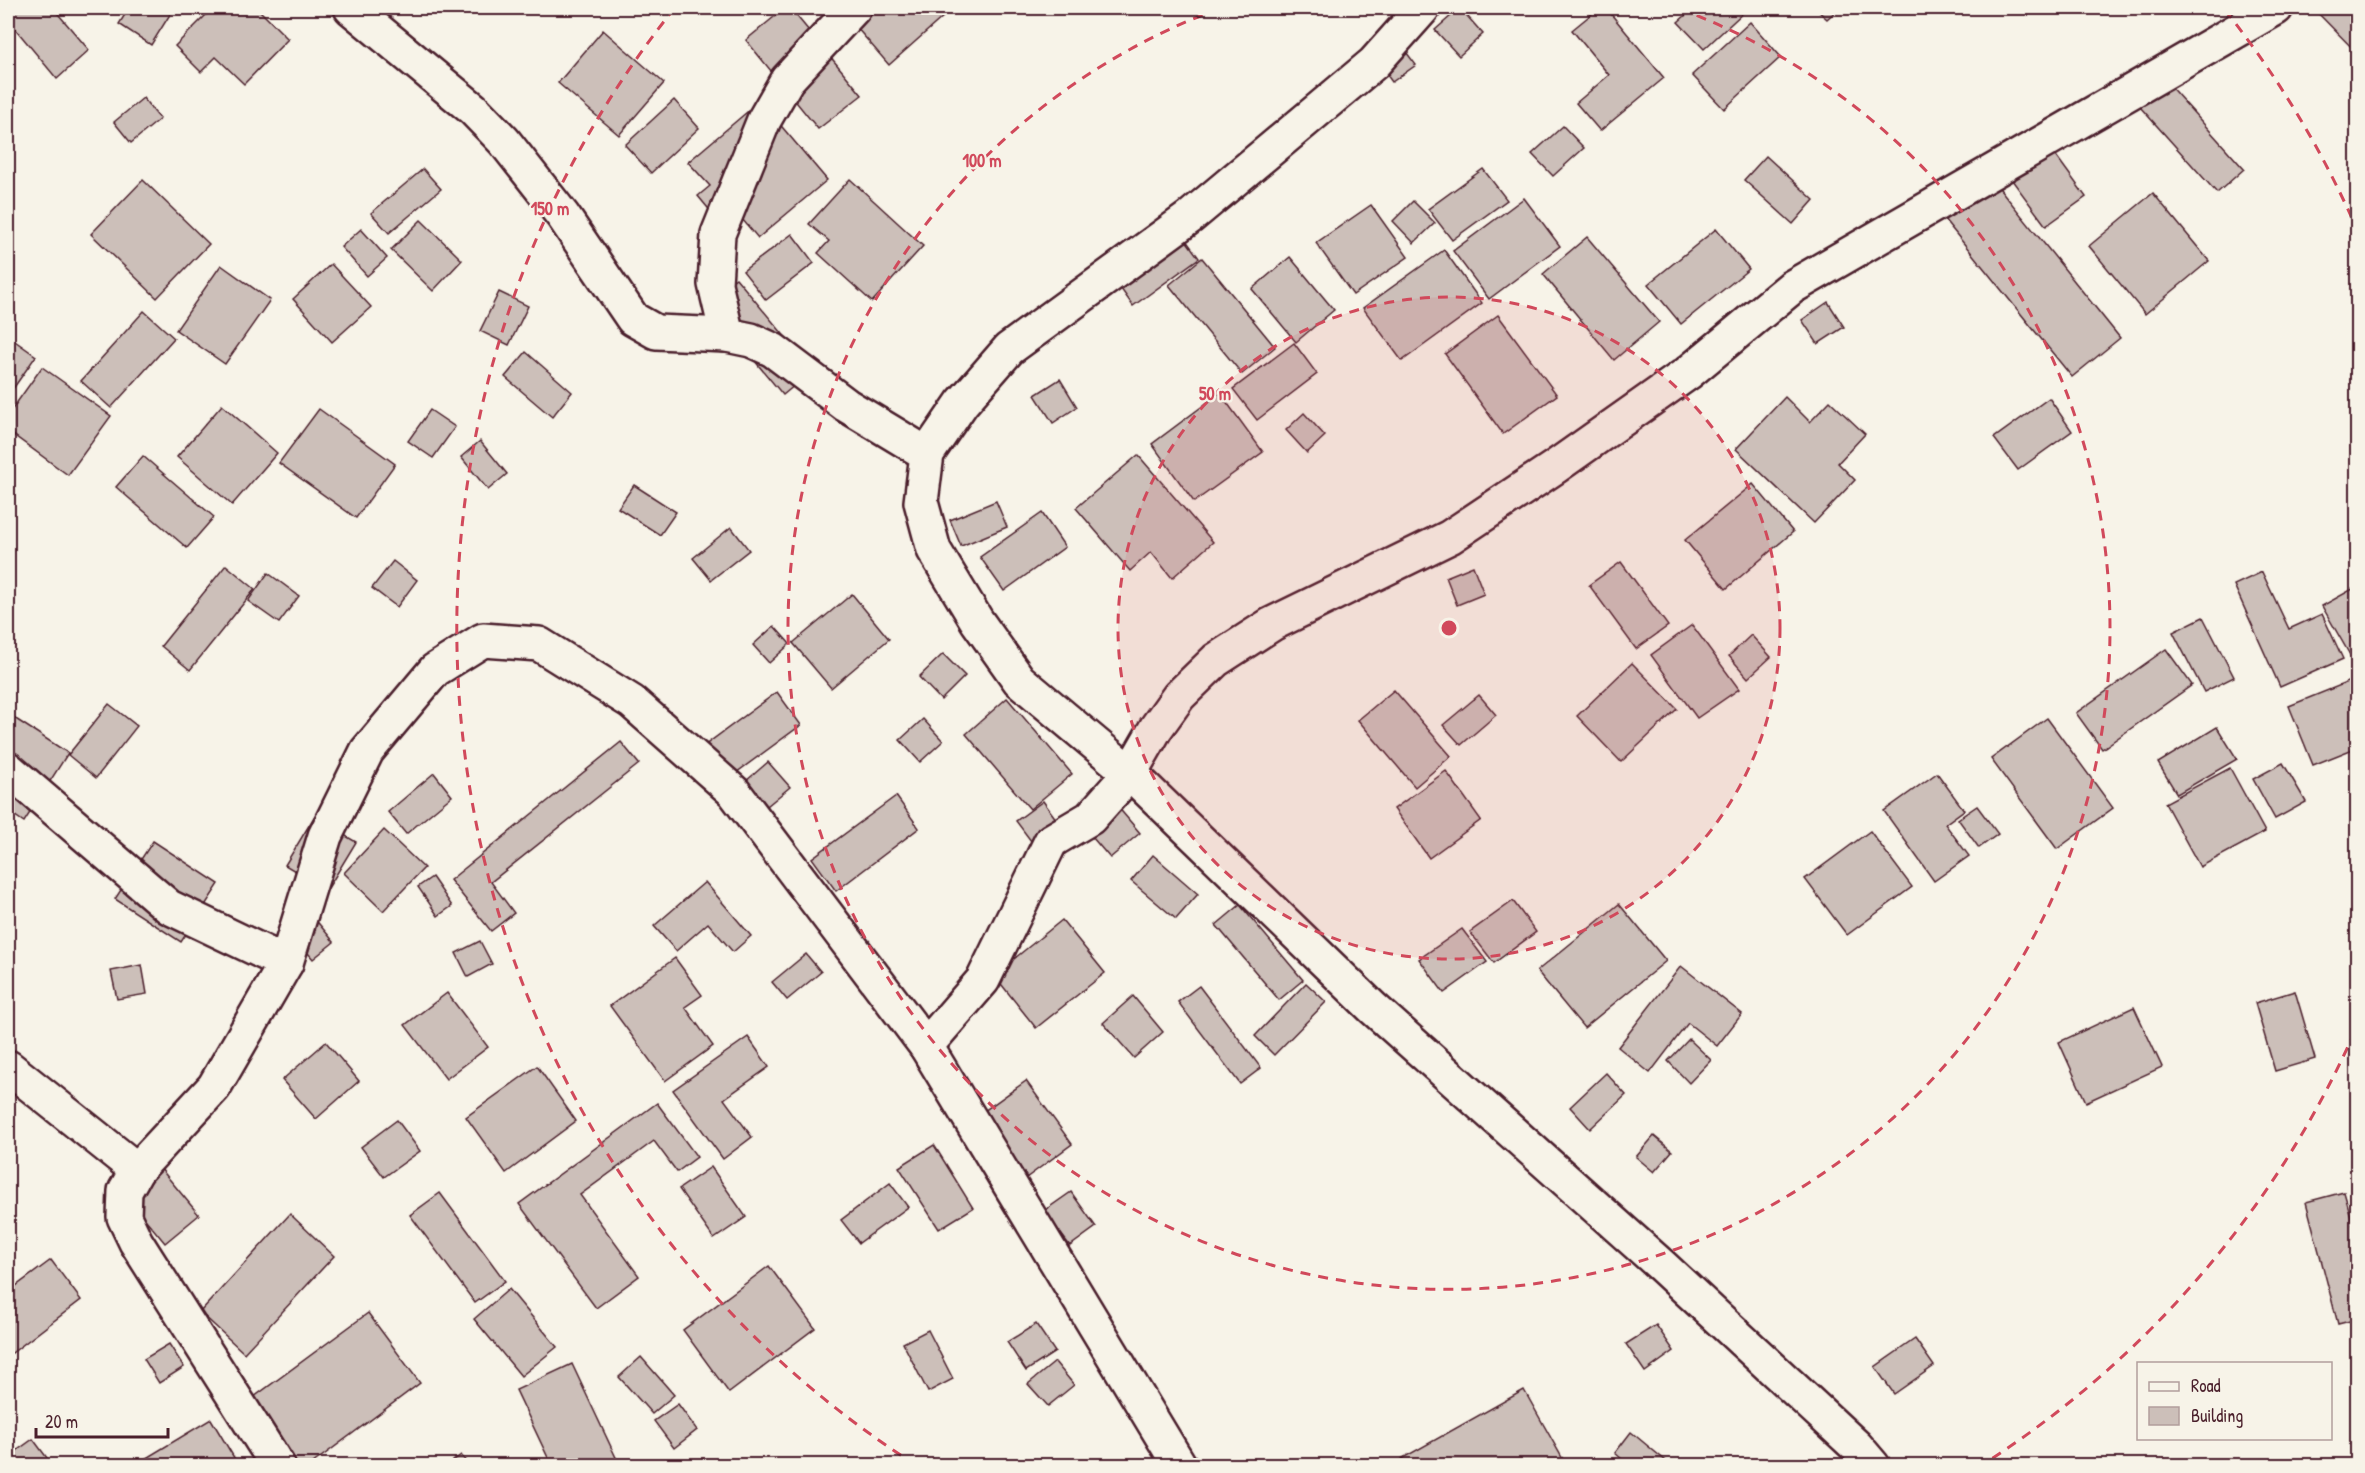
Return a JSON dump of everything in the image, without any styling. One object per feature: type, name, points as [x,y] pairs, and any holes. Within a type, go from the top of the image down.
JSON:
[{"type":"street","points":[[351,8],[473,109],[504,141],[563,216],[633,319],[656,332],[727,335],[750,340],[773,350],[846,405],[927,454]]},
{"type":"street","points":[[727,335],[715,284],[718,234],[764,120],[787,80],[854,8]]},
{"type":"street","points":[[1423,8],[1374,63],[1190,217],[1009,349],[962,403],[927,454],[921,502],[934,550],[977,621],[1019,680],[1130,773],[1373,1008],[1662,1266],[1856,1446],[1873,1466]]},
{"type":"street","points":[[926,1046],[982,980],[1051,841],[1090,818],[1130,773],[1156,728],[1179,696],[1216,660],[1272,624],[1450,537],[1556,467],[1688,373],[1792,286],[2276,8]]},
{"type":"street","points":[[278,1466],[128,1226],[124,1217],[124,1191],[137,1170],[214,1087],[286,963],[325,836],[367,751],[435,670],[483,640],[539,644],[632,702],[734,792],[926,1046],[1180,1466]]},
{"type":"street","points":[[8,769],[169,907],[286,963]]},
{"type":"street","points":[[8,1067],[137,1170]]},
{"type":"building","points":[[15,8],[53,8],[89,50],[57,79],[8,20],[8,13]]},
{"type":"building","points":[[129,8],[174,8],[151,45],[119,24]]},
{"type":"building","points":[[213,8],[257,8],[288,39],[244,84],[216,57],[201,72],[175,46]]},
{"type":"building","points":[[785,8],[790,8],[862,95],[818,129],[746,40]]},
{"type":"building","points":[[864,8],[936,8],[944,16],[889,65],[850,20]]},
{"type":"building","points":[[1460,8],[1483,34],[1459,56],[1435,30]]},
{"type":"building","points":[[1599,8],[1606,8],[1664,78],[1600,131],[1576,103],[1609,75],[1572,30]]},
{"type":"building","points":[[1694,8],[1744,8],[1746,10],[1704,49],[1678,22]]},
{"type":"building","points":[[1815,8],[1839,8],[1827,19]]},
{"type":"building","points":[[2313,8],[2358,8],[2358,54]]},
{"type":"building","points":[[1750,22],[1781,57],[1724,109],[1692,75]]},
{"type":"building","points":[[603,30],[664,83],[619,135],[558,83]]},
{"type":"building","points":[[1397,40],[1416,65],[1392,82],[1373,56]]},
{"type":"building","points":[[2159,74],[2244,169],[2217,193],[2132,98]]},
{"type":"building","points":[[143,98],[160,119],[131,143],[114,122]]},
{"type":"building","points":[[674,100],[699,128],[651,173],[625,145]]},
{"type":"building","points":[[760,101],[827,180],[758,238],[737,213],[722,225],[698,196],[710,186],[688,162]]},
{"type":"building","points":[[1563,126],[1584,148],[1553,176],[1532,154]]},
{"type":"building","points":[[2046,142],[2086,197],[2046,226],[2006,172]]},
{"type":"building","points":[[1766,156],[1814,200],[1793,224],[1744,180]]},
{"type":"building","points":[[423,169],[441,189],[389,233],[371,213]]},
{"type":"building","points":[[1483,169],[1507,200],[1452,240],[1428,209]]},
{"type":"building","points":[[850,179],[923,246],[872,302],[818,253],[829,241],[809,224]]},
{"type":"building","points":[[1992,179],[2120,338],[2072,377],[1944,219]]},
{"type":"building","points":[[143,180],[209,244],[157,298],[91,234]]},
{"type":"building","points":[[2153,193],[2209,261],[2145,314],[2089,246]]},
{"type":"building","points":[[1524,198],[1560,246],[1489,299],[1453,251]]},
{"type":"building","points":[[1413,201],[1435,223],[1414,243],[1393,221]]},
{"type":"building","points":[[1371,205],[1408,257],[1353,295],[1316,243]]},
{"type":"building","points":[[421,220],[462,260],[433,291],[391,250]]},
{"type":"building","points":[[1175,225],[1199,258],[1133,306],[1109,272]]},
{"type":"building","points":[[361,229],[387,258],[367,276],[341,247]]},
{"type":"building","points":[[1716,229],[1749,269],[1681,324],[1648,284]]},
{"type":"building","points":[[792,234],[814,263],[766,300],[743,271]]},
{"type":"building","points":[[1587,237],[1659,322],[1614,360],[1543,274]]},
{"type":"building","points":[[1444,250],[1482,303],[1402,361],[1363,308]]},
{"type":"building","points":[[1290,257],[1334,310],[1296,342],[1252,289]]},
{"type":"building","points":[[1202,258],[1275,347],[1242,374],[1169,285]]},
{"type":"building","points":[[331,264],[371,307],[332,342],[293,299]]},
{"type":"building","points":[[221,265],[270,300],[225,364],[176,330]]},
{"type":"building","points":[[736,278],[813,370],[783,395],[706,302]]},
{"type":"building","points":[[499,292],[528,306],[509,345],[480,331]]},
{"type":"building","points":[[1828,302],[1844,327],[1818,344],[1802,320]]},
{"type":"building","points":[[144,311],[174,338],[111,408],[81,381]]},
{"type":"building","points":[[1498,315],[1557,395],[1503,434],[1445,354]]},
{"type":"building","points":[[12,339],[36,356],[10,393],[8,391],[8,346]]},
{"type":"building","points":[[1294,343],[1317,374],[1257,420],[1233,389]]},
{"type":"building","points":[[526,352],[572,392],[552,417],[505,377]]},
{"type":"building","points":[[42,367],[111,416],[68,475],[8,431],[8,415]]},
{"type":"building","points":[[1060,379],[1077,407],[1053,423],[1035,395]]},
{"type":"building","points":[[1220,393],[1263,452],[1194,502],[1152,444]]},
{"type":"building","points":[[1785,397],[1810,422],[1830,401],[1865,434],[1838,463],[1855,480],[1814,523],[1736,449]]},
{"type":"building","points":[[2049,398],[2072,431],[2018,470],[1994,438]]},
{"type":"building","points":[[222,405],[277,453],[232,505],[177,457]]},
{"type":"building","points":[[319,409],[395,464],[356,518],[279,463]]},
{"type":"building","points":[[430,410],[455,427],[433,458],[408,441]]},
{"type":"building","points":[[1304,413],[1325,436],[1307,453],[1286,430]]},
{"type":"building","points":[[480,441],[507,474],[488,490],[461,457]]},
{"type":"building","points":[[1138,455],[1213,542],[1172,578],[1151,552],[1130,571],[1076,508]]},
{"type":"building","points":[[143,456],[214,517],[187,548],[116,487]]},
{"type":"building","points":[[1753,484],[1793,532],[1726,589],[1685,540]]},
{"type":"building","points":[[634,485],[676,512],[660,535],[618,508]]},
{"type":"building","points":[[996,501],[1007,527],[961,546],[950,520]]},
{"type":"building","points":[[1042,513],[1065,547],[1004,591],[980,557]]},
{"type":"building","points":[[731,527],[749,550],[711,580],[693,558]]},
{"type":"building","points":[[393,561],[417,580],[397,607],[372,588]]},
{"type":"building","points":[[1621,562],[1668,626],[1636,649],[1589,585]]},
{"type":"building","points":[[226,565],[255,589],[190,670],[161,646]]},
{"type":"building","points":[[1473,566],[1484,594],[1457,605],[1446,577]]},
{"type":"building","points":[[2262,572],[2289,629],[2322,614],[2343,659],[2280,687],[2234,585]]},
{"type":"building","points":[[268,573],[299,596],[279,623],[248,601]]},
{"type":"building","points":[[2358,586],[2358,669],[2322,606]]},
{"type":"building","points":[[852,594],[889,639],[831,688],[793,643]]},
{"type":"building","points":[[2203,617],[2234,677],[2204,692],[2173,632]]},
{"type":"building","points":[[1692,625],[1739,689],[1697,718],[1651,655]]},
{"type":"building","points":[[774,626],[790,644],[769,663],[753,645]]},
{"type":"building","points":[[1751,635],[1771,657],[1748,678],[1729,656]]},
{"type":"building","points":[[2166,649],[2192,685],[2102,749],[2076,713]]},
{"type":"building","points":[[943,654],[965,676],[941,700],[919,677]]},
{"type":"building","points":[[1632,663],[1677,709],[1621,762],[1577,716]]},
{"type":"building","points":[[2358,678],[2358,747],[2313,765],[2289,706]]},
{"type":"building","points":[[1394,690],[1451,756],[1415,787],[1358,720]]},
{"type":"building","points":[[777,692],[801,725],[729,778],[704,746]]},
{"type":"building","points":[[1479,695],[1496,715],[1461,745],[1443,725]]},
{"type":"building","points":[[1007,698],[1072,774],[1030,809],[966,734]]},
{"type":"building","points":[[109,704],[137,726],[96,778],[68,755]]},
{"type":"building","points":[[8,714],[68,753],[24,822],[8,811]]},
{"type":"building","points":[[2047,718],[2113,808],[2057,849],[1991,759]]},
{"type":"building","points":[[923,719],[943,741],[920,762],[900,740]]},
{"type":"building","points":[[2217,727],[2237,759],[2177,794],[2158,763]]},
{"type":"building","points":[[621,742],[639,764],[491,882],[514,913],[491,931],[450,880]]},
{"type":"building","points":[[768,762],[790,787],[767,806],[746,781]]},
{"type":"building","points":[[2283,763],[2306,802],[2275,819],[2253,779]]},
{"type":"building","points":[[2230,768],[2265,832],[2200,867],[2165,803]]},
{"type":"building","points":[[1446,771],[1481,820],[1429,858],[1394,809]]},
{"type":"building","points":[[434,773],[452,796],[406,834],[388,812]]},
{"type":"building","points":[[1937,773],[1964,810],[1945,824],[1969,856],[1934,881],[1884,811]]},
{"type":"building","points":[[896,796],[919,828],[836,891],[812,858]]},
{"type":"building","points":[[1043,801],[1075,845],[1049,865],[1016,821]]},
{"type":"building","points":[[1117,806],[1140,833],[1110,858],[1087,831]]},
{"type":"building","points":[[1977,806],[1998,834],[1979,848],[1958,819]]},
{"type":"building","points":[[314,817],[356,842],[327,890],[285,865]]},
{"type":"building","points":[[384,830],[424,868],[383,911],[344,873]]},
{"type":"building","points":[[1870,831],[1912,887],[1847,935],[1805,879]]},
{"type":"building","points":[[153,841],[219,884],[181,942],[115,899]]},
{"type":"building","points":[[1153,855],[1198,894],[1176,919],[1131,881]]},
{"type":"building","points":[[432,877],[452,906],[438,916],[418,887]]},
{"type":"building","points":[[705,882],[751,936],[733,952],[708,923],[676,951],[654,926]]},
{"type":"building","points":[[1513,901],[1536,932],[1494,963],[1470,932]]},
{"type":"building","points":[[1619,904],[1666,961],[1584,1028],[1537,971]]},
{"type":"building","points":[[1240,905],[1303,980],[1279,1000],[1216,925]]},
{"type":"building","points":[[309,912],[334,942],[313,959],[288,929]]},
{"type":"building","points":[[1062,920],[1105,973],[1036,1028],[994,975]]},
{"type":"building","points":[[1462,929],[1487,962],[1444,993],[1419,959]]},
{"type":"building","points":[[480,941],[492,964],[468,977],[456,953]]},
{"type":"building","points":[[806,954],[821,972],[787,1000],[772,982]]},
{"type":"building","points":[[675,958],[702,995],[685,1007],[713,1046],[665,1081],[610,1006]]},
{"type":"building","points":[[142,965],[147,994],[117,999],[111,971]]},
{"type":"building","points":[[1681,966],[1742,1014],[1717,1046],[1688,1023],[1650,1073],[1618,1047]]},
{"type":"building","points":[[1306,983],[1326,1002],[1274,1055],[1255,1036]]},
{"type":"building","points":[[1199,986],[1261,1068],[1240,1084],[1178,1002]]},
{"type":"building","points":[[2295,991],[2315,1059],[2275,1071],[2255,1003]]},
{"type":"building","points":[[447,993],[488,1047],[446,1079],[405,1025]]},
{"type":"building","points":[[1133,996],[1163,1032],[1134,1058],[1103,1023]]},
{"type":"building","points":[[2134,1007],[2162,1067],[2086,1102],[2059,1042]]},
{"type":"building","points":[[748,1037],[769,1067],[724,1099],[752,1137],[723,1159],[673,1090]]},
{"type":"building","points":[[1689,1039],[1711,1060],[1689,1083],[1668,1061]]},
{"type":"building","points":[[326,1042],[359,1081],[316,1119],[282,1080]]},
{"type":"building","points":[[537,1066],[576,1121],[506,1173],[466,1117]]},
{"type":"building","points":[[1606,1073],[1626,1095],[1590,1129],[1570,1107]]},
{"type":"building","points":[[1026,1081],[1072,1144],[1026,1178],[980,1114]]},
{"type":"building","points":[[657,1103],[697,1157],[677,1172],[654,1141],[580,1195],[639,1276],[596,1308],[519,1204]]},
{"type":"building","points":[[397,1120],[420,1151],[384,1177],[361,1147]]},
{"type":"building","points":[[1654,1136],[1672,1151],[1654,1172],[1636,1157]]},
{"type":"building","points":[[934,1145],[973,1208],[939,1229],[899,1167]]},
{"type":"building","points":[[146,1151],[199,1215],[165,1243],[112,1179]]},
{"type":"building","points":[[711,1167],[746,1217],[714,1239],[679,1189]]},
{"type":"building","points":[[890,1183],[908,1207],[859,1243],[841,1220]]},
{"type":"building","points":[[1071,1192],[1096,1227],[1070,1246],[1044,1211]]},
{"type":"building","points":[[2344,1192],[2358,1241],[2358,1319],[2338,1324],[2306,1202]]},
{"type":"building","points":[[440,1193],[505,1281],[475,1303],[410,1215]]},
{"type":"building","points":[[290,1214],[334,1256],[244,1353],[200,1312]]},
{"type":"building","points":[[51,1260],[81,1300],[8,1356],[8,1292]]},
{"type":"building","points":[[769,1266],[815,1328],[729,1393],[683,1330]]},
{"type":"building","points":[[509,1289],[557,1347],[521,1376],[474,1319]]},
{"type":"building","points":[[368,1313],[420,1383],[309,1466],[299,1466],[250,1400]]},
{"type":"building","points":[[1036,1324],[1055,1352],[1026,1371],[1007,1342]]},
{"type":"building","points":[[1656,1325],[1674,1351],[1645,1372],[1626,1344]]},
{"type":"building","points":[[928,1330],[953,1379],[928,1392],[903,1343]]},
{"type":"building","points":[[1915,1339],[1934,1366],[1894,1394],[1875,1367]]},
{"type":"building","points":[[169,1344],[184,1367],[159,1383],[144,1359]]},
{"type":"building","points":[[641,1357],[674,1395],[652,1414],[619,1377]]},
{"type":"building","points":[[1055,1362],[1074,1385],[1048,1406],[1028,1384]]},
{"type":"building","points":[[572,1364],[620,1466],[552,1466],[516,1390]]},
{"type":"building","points":[[1524,1390],[1565,1463],[1560,1466],[1404,1466],[1401,1459]]},
{"type":"building","points":[[678,1404],[697,1430],[674,1448],[654,1421]]},
{"type":"building","points":[[211,1419],[239,1466],[133,1466]]},
{"type":"building","points":[[1631,1432],[1672,1466],[1630,1466],[1615,1453]]},
{"type":"building","points":[[33,1439],[53,1466],[8,1466],[8,1457]]},
{"type":"building","points":[[461,1455],[469,1466],[446,1466]]}]
